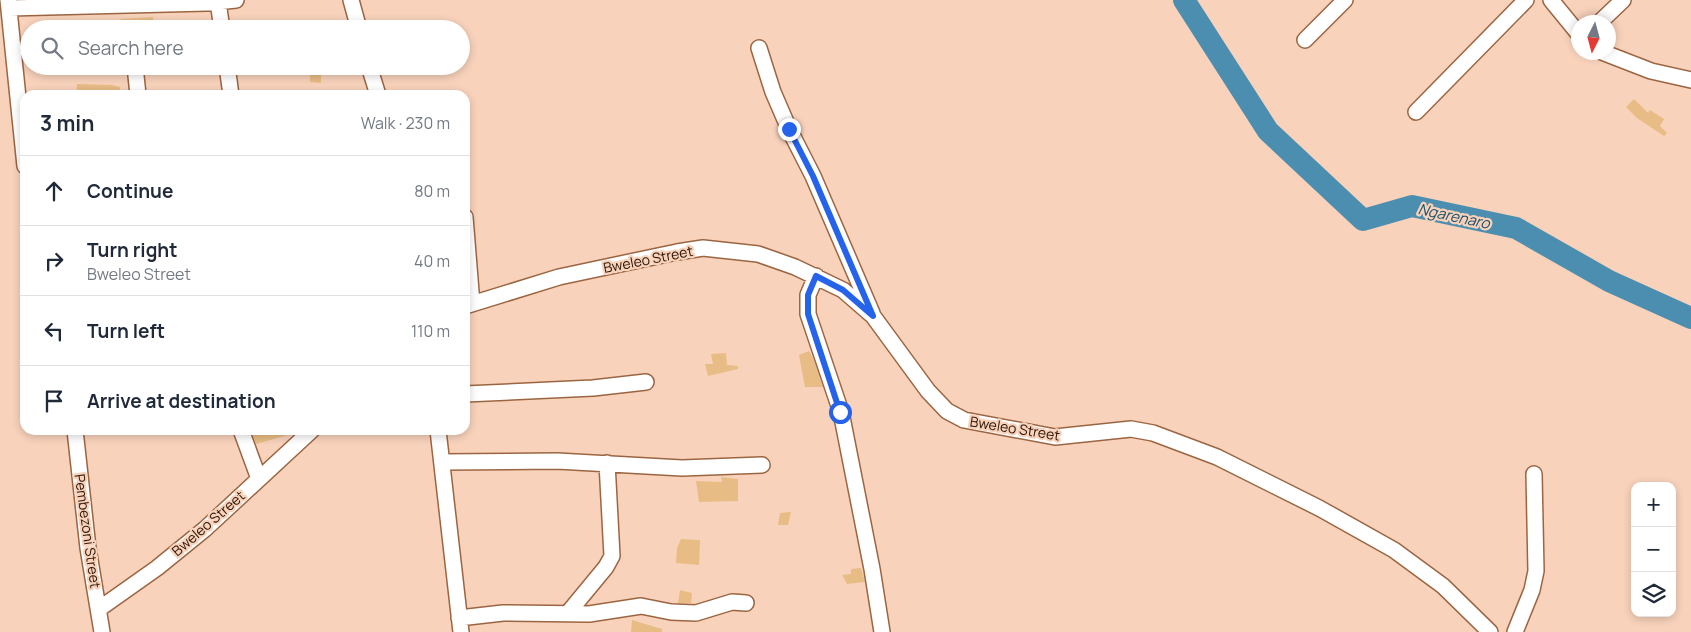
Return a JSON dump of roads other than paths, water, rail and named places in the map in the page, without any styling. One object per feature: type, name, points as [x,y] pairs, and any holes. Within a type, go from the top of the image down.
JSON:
[{"type":"street","points":[[20,49],[8,4],[218,2],[236,0]]},
{"type":"street","points":[[351,0],[357,20]]},
{"type":"street","points":[[1305,40],[1345,0]]},
{"type":"street","points":[[1416,112],[1526,0]]},
{"type":"street","points":[[1551,0],[1571,24]]},
{"type":"street","points":[[1607,15],[1623,0]]},
{"type":"street","points":[[218,2],[221,20]]},
{"type":"street","points":[[759,48],[773,92],[813,176],[873,316]]},
{"type":"street","points":[[1616,57],[1652,71],[1691,80]]},
{"type":"street","points":[[22,75],[22,90]]},
{"type":"street","points":[[136,75],[137,90]]},
{"type":"street","points":[[228,75],[230,90]]},
{"type":"street","points":[[372,75],[376,90]]},
{"type":"street","name":"Bweleo Street","points":[[470,305],[559,277],[703,248],[758,254],[816,276],[843,290],[873,316],[928,391],[947,411],[964,420],[1055,437],[1131,429],[1153,433],[1217,457],[1319,508],[1394,550],[1443,586],[1490,632]]},
{"type":"street","points":[[816,276],[808,295],[808,314],[840,412],[872,568],[882,632]]},
{"type":"street","points":[[470,394],[593,388],[646,382]]},
{"type":"street","name":"Pembezoni Street","points":[[76,435],[88,548],[102,632]]},
{"type":"street","points":[[243,435],[259,479]]},
{"type":"street","name":"Bweleo Street","points":[[99,609],[157,568],[205,528],[307,435]]},
{"type":"street","points":[[439,435],[460,625],[503,613],[589,614],[641,606],[671,612],[696,613],[732,602],[746,603]]},
{"type":"street","points":[[443,462],[607,463],[682,468],[762,464]]},
{"type":"street","points":[[568,613],[606,567],[612,556],[607,463]]},
{"type":"street","points":[[1515,632],[1532,590],[1536,570],[1534,474]]},
{"type":"waterway","name":"Ngarenaro","points":[[1184,0],[1268,131],[1363,220],[1412,206],[1516,228],[1609,281],[1691,318]]}]
